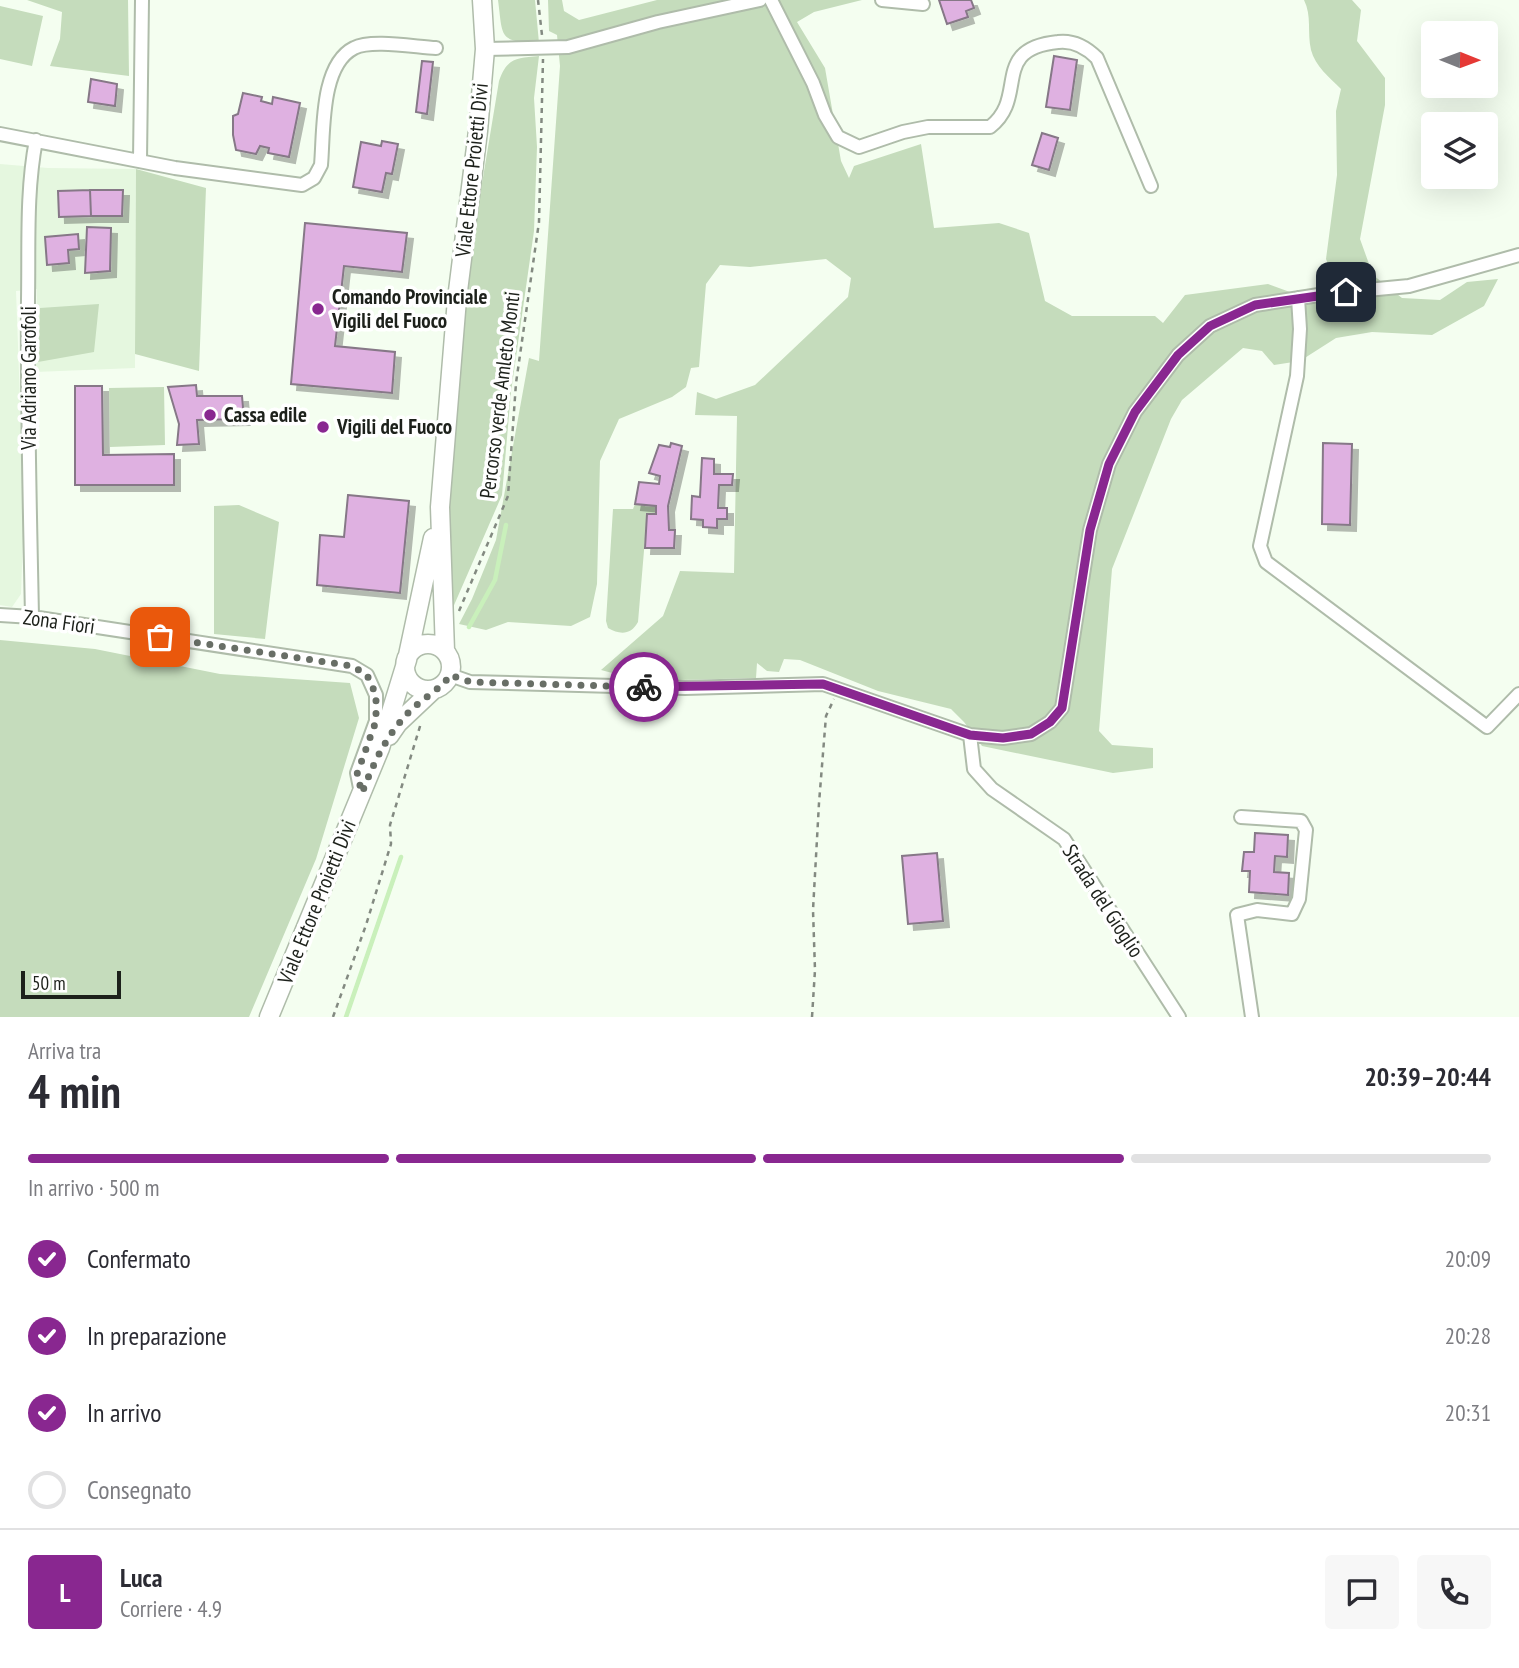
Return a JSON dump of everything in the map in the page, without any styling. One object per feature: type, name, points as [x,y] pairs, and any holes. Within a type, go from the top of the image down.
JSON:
[{"type":"main road","name":"Viale Ettore Proietti Divi","points":[[380,748],[398,723],[433,690],[443,685],[450,675],[451,662],[444,651],[440,507],[457,299],[477,144],[485,49],[482,0]]},
{"type":"main road","name":"Viale Ettore Proietti Divi","points":[[269,1017],[380,748],[407,660],[440,507]]},
{"type":"main road","points":[[433,690],[419,688],[409,680],[406,673],[407,660],[416,648],[424,645],[444,651]]},
{"type":"street","points":[[140,160],[142,0]]},
{"type":"street","points":[[485,49],[568,47],[657,22],[760,0]]},
{"type":"street","points":[[771,0],[813,83],[825,116],[838,137],[859,147],[903,132],[928,127],[989,127],[996,122],[1008,100],[1016,62],[1024,52],[1039,44],[1066,41],[1087,47],[1097,58],[1151,186]]},
{"type":"street","points":[[881,0],[923,4]]},
{"type":"street","points":[[0,134],[175,169],[302,185],[314,178],[321,165],[329,82],[339,59],[355,47],[371,44],[436,48]]},
{"type":"street","name":"Via Adriano Garofoli","points":[[32,617],[29,236],[31,167],[36,140]]},
{"type":"street","points":[[450,675],[471,682],[685,688],[823,684],[970,735],[1003,738],[1031,734],[1050,722],[1062,708],[1090,530],[1109,464],[1142,402],[1178,355],[1210,326],[1255,305],[1409,286],[1519,255]]},
{"type":"street","points":[[1298,298],[1300,329],[1297,376],[1260,546],[1266,562],[1487,727],[1519,694]]},
{"type":"street","name":"Zona Fiori","points":[[0,615],[32,617],[352,666],[367,675],[376,695],[376,721],[357,774],[362,793]]},
{"type":"street","name":"Strada del Gioglio","points":[[970,735],[974,769],[992,789],[1064,839],[1179,1017]]},
{"type":"street","points":[[1241,817],[1301,821],[1306,830],[1299,899],[1292,914],[1257,910],[1237,915],[1252,1017]]},
{"type":"path","name":"Percorso verde Amleto Monti","points":[[458,612],[508,496],[516,383],[539,222],[543,49],[538,0]]},
{"type":"path","points":[[812,1017],[815,970],[813,911],[826,716],[839,690]]},
{"type":"path","points":[[333,1017],[391,844],[390,825],[422,722]]},
{"type":"shaded area","points":[[27,0],[128,0],[129,76],[50,66],[60,39],[62,12]]},
{"type":"shaded area","points":[[498,0],[535,0],[539,43],[516,41],[505,35]]},
{"type":"shaded area","points":[[548,0],[562,0],[564,11],[579,20],[657,0],[862,0],[814,12],[797,22],[825,68],[841,161],[849,178],[854,166],[921,144],[934,228],[999,223],[1029,233],[1045,301],[1072,316],[1155,316],[1163,323],[1185,295],[1268,284],[1320,303],[1343,301],[1326,259],[1337,175],[1336,111],[1341,89],[1313,56],[1304,0],[1352,0],[1361,10],[1357,41],[1385,78],[1385,105],[1360,239],[1373,275],[1402,298],[1440,300],[1467,282],[1498,279],[1484,306],[1432,335],[1372,332],[1336,338],[1300,361],[1274,365],[1262,351],[1243,348],[1182,400],[1171,419],[1112,569],[1099,731],[1112,745],[1153,748],[1153,768],[1113,773],[982,746],[951,709],[878,691],[800,660],[784,659],[779,672],[767,671],[757,663],[756,678],[642,681],[601,670],[663,616],[680,571],[734,573],[737,416],[695,415],[697,392],[716,399],[755,385],[848,297],[851,278],[826,259],[750,267],[720,265],[706,284],[699,367],[691,368],[686,387],[672,397],[619,419],[600,461],[597,584],[590,617],[571,626],[508,622],[486,630],[459,624],[496,540],[529,358],[539,361],[560,66],[557,35],[549,31]]},
{"type":"shaded area","points":[[0,6],[43,16],[32,66],[0,59]]},
{"type":"shaded area","points":[[539,56],[534,98],[537,147],[534,231],[511,392],[502,495],[448,619],[443,550],[463,298],[499,81],[505,68],[513,61]]},
{"type":"shaded area","points":[[0,164],[48,168],[136,169],[135,368],[35,372],[37,289],[16,291],[24,509],[21,594],[12,607],[0,605]]},
{"type":"shaded area","points":[[136,169],[206,188],[199,371],[135,354]]},
{"type":"shaded area","points":[[99,304],[94,352],[38,362],[40,308]]},
{"type":"shaded area","points":[[164,387],[165,445],[110,447],[109,388]]},
{"type":"shaded area","points":[[635,504],[656,506],[656,514],[647,515],[638,622],[629,631],[621,633],[608,628],[606,621],[613,509],[633,509]]},
{"type":"shaded area","points":[[239,505],[279,522],[265,639],[214,634],[214,506]]},
{"type":"shaded area","points":[[0,640],[95,649],[220,674],[350,683],[359,718],[316,859],[249,1017],[0,1017]]},
{"type":"building","points":[[939,0],[971,0],[974,8],[966,11],[968,17],[947,24]]},
{"type":"building","points":[[1054,56],[1077,60],[1070,110],[1046,107]]},
{"type":"building","points":[[422,61],[433,62],[427,114],[416,112]]},
{"type":"building","points":[[91,79],[117,84],[115,106],[88,102]]},
{"type":"building","points":[[243,93],[262,97],[261,101],[272,104],[273,97],[300,103],[289,157],[268,153],[269,148],[260,146],[256,154],[236,150],[233,116],[238,114]]},
{"type":"building","points":[[1042,133],[1058,138],[1049,170],[1032,165]]},
{"type":"building","points":[[382,141],[398,144],[392,174],[386,173],[382,192],[353,187],[361,142],[381,146]]},
{"type":"building","points":[[90,190],[123,190],[122,216],[91,216]]},
{"type":"building","points":[[90,190],[91,216],[59,217],[58,191]]},
{"type":"building","name":"Comando Provinciale Vigili del Fuoco","points":[[305,223],[407,233],[402,272],[344,266],[335,346],[395,352],[392,393],[291,384]]},
{"type":"building","points":[[87,227],[111,228],[110,271],[85,273]]},
{"type":"building","points":[[78,234],[79,249],[68,250],[69,263],[47,265],[45,237]]},
{"type":"building","name":"Cassa edile","points":[[196,385],[197,396],[242,396],[244,419],[197,420],[199,444],[177,445],[179,424],[168,387]]},
{"type":"building","points":[[75,386],[102,386],[103,455],[174,454],[174,485],[75,485]]},
{"type":"building","points":[[671,443],[682,446],[668,506],[669,530],[675,530],[674,548],[645,548],[647,514],[656,514],[656,506],[635,504],[639,482],[659,484],[660,476],[649,473],[659,445],[670,447]]},
{"type":"building","points":[[1323,443],[1352,444],[1350,525],[1322,524]]},
{"type":"building","points":[[702,458],[714,459],[714,474],[733,474],[732,485],[719,485],[718,508],[727,508],[727,519],[717,519],[717,528],[703,527],[703,520],[691,519],[692,496],[700,497]]},
{"type":"building","points":[[348,495],[409,501],[400,593],[317,585],[320,535],[344,537]]},
{"type":"building","points":[[1255,833],[1288,835],[1287,857],[1275,856],[1274,872],[1289,873],[1288,895],[1249,892],[1250,871],[1242,871],[1244,852],[1254,852]]},
{"type":"building","points":[[937,853],[943,921],[908,924],[902,856]]},
{"type":"waterway","points":[[469,627],[495,580],[506,525]]},
{"type":"waterway","points":[[346,1017],[401,857]]},
{"type":"way so far","points":[[160,637],[352,666],[367,675],[376,695],[376,721],[357,774],[362,793],[380,748],[398,723],[433,690],[443,685],[450,675],[471,682],[644,687]]},
{"type":"place","name":"Comando Provinciale Vigili del Fuoco","points":[[318,309]]},
{"type":"place","name":"Cassa edile","points":[[210,415]]},
{"type":"place","name":"Vigili del Fuoco","points":[[323,427]]},
{"type":"route","points":[[644,687],[823,684],[970,735],[1003,738],[1031,734],[1050,722],[1062,708],[1090,530],[1109,464],[1135,412],[1178,355],[1210,326],[1255,305],[1346,292]]}]
